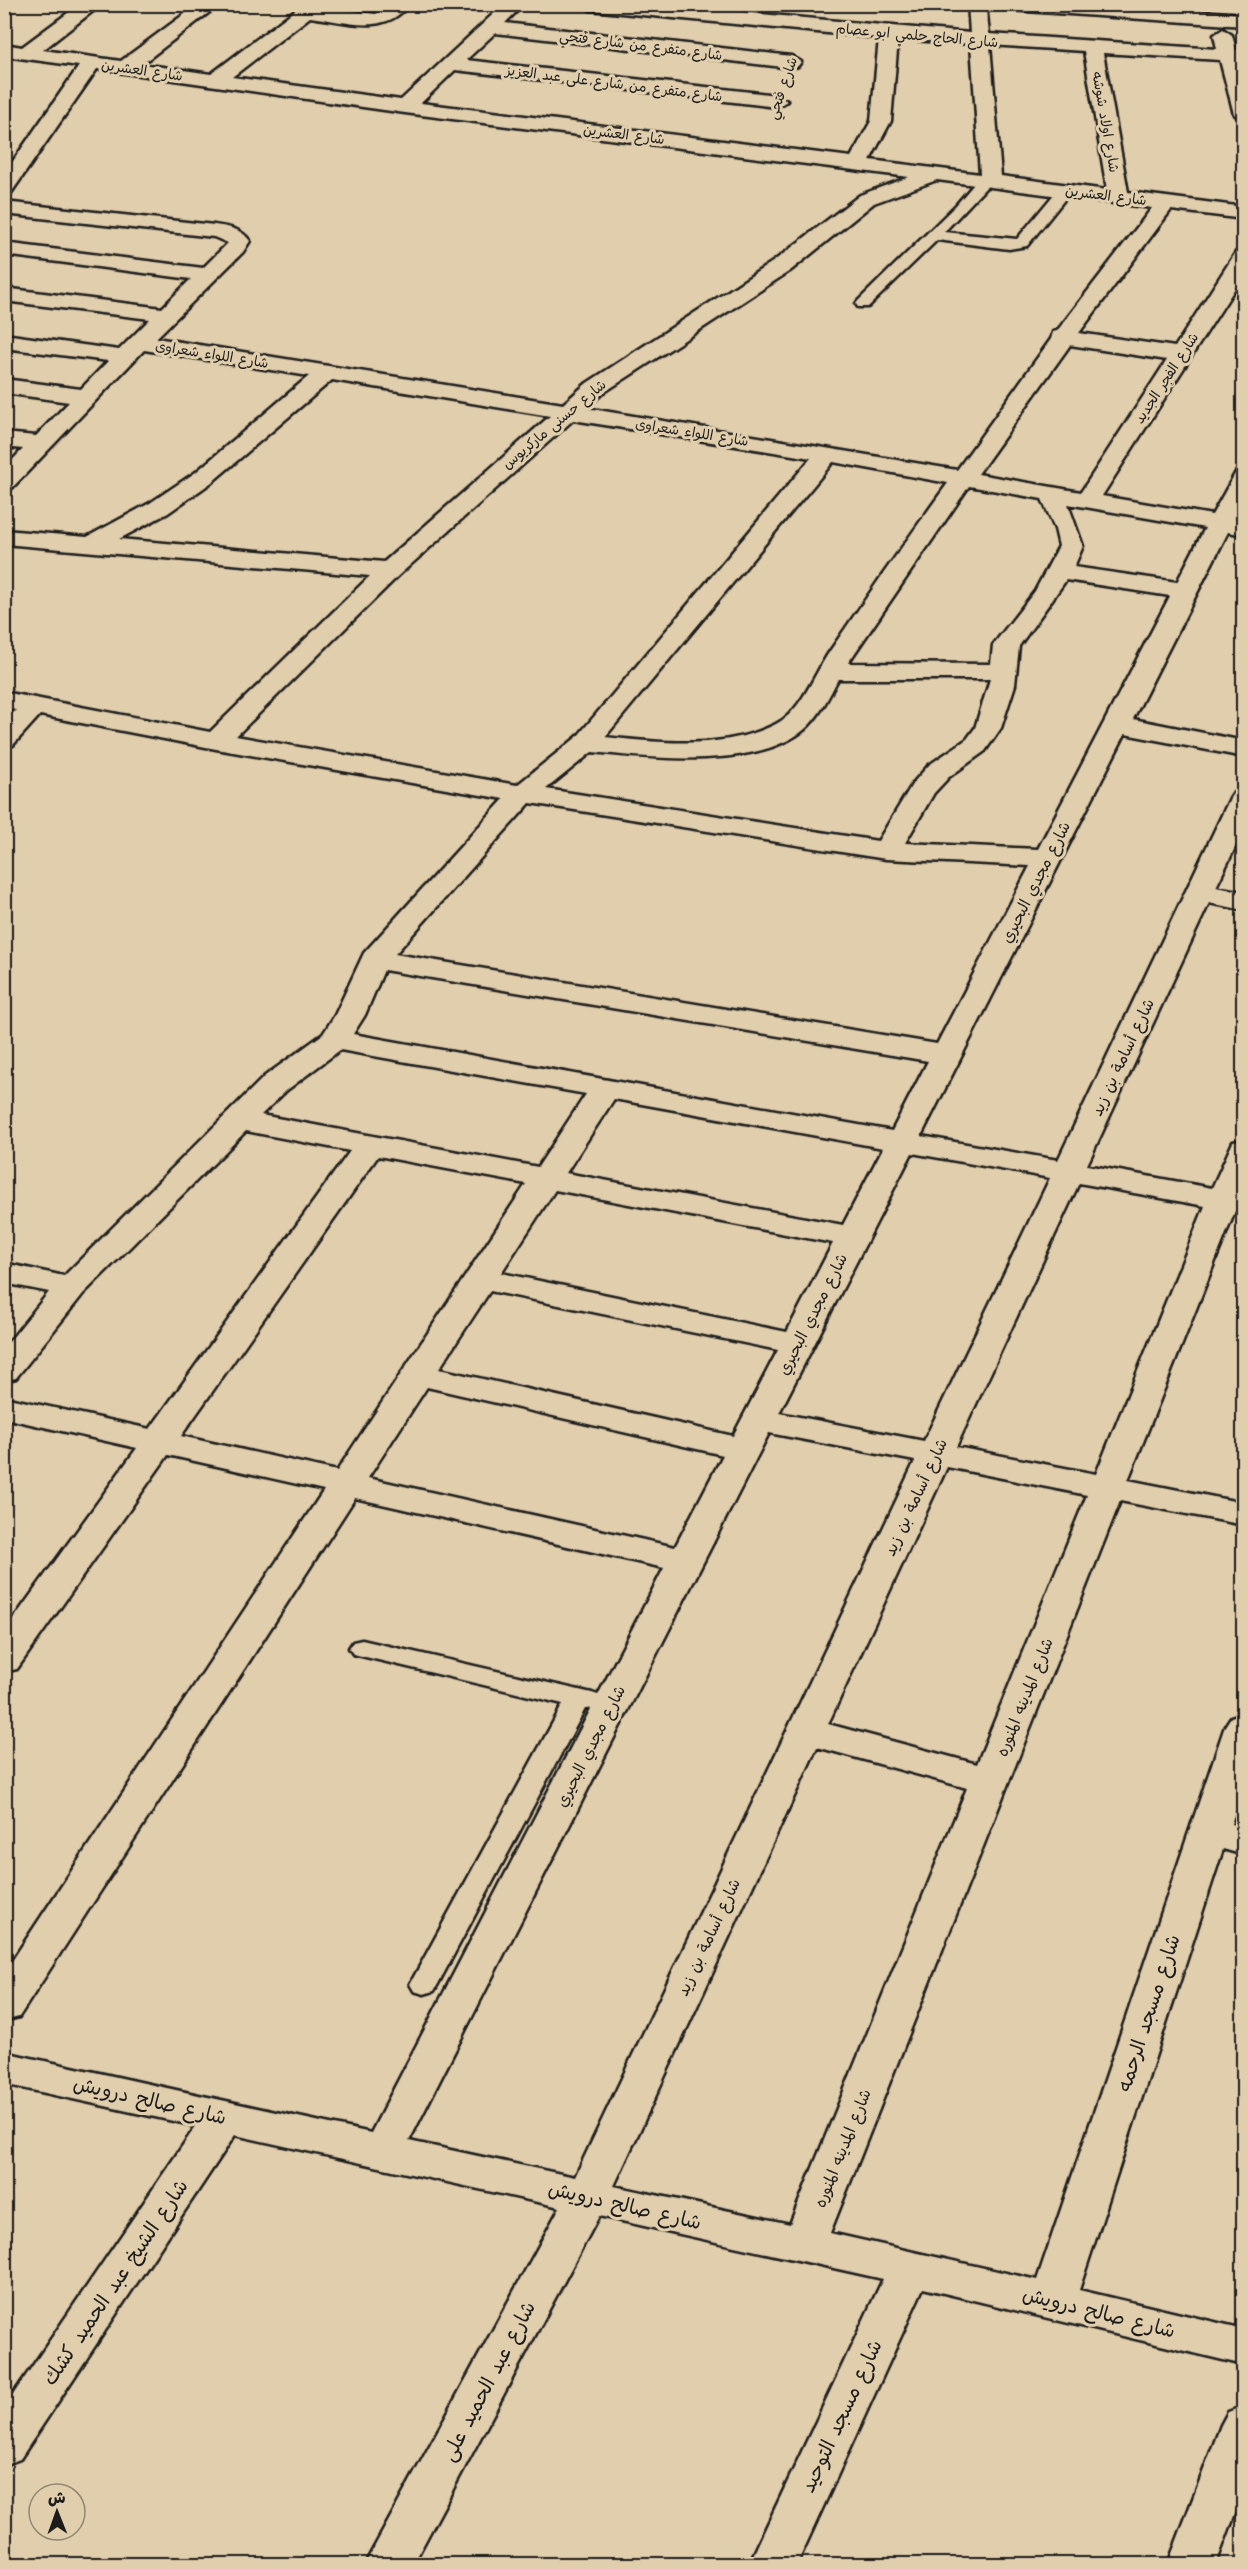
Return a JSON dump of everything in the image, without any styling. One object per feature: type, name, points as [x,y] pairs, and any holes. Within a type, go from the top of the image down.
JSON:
[{"type":"street","points":[[26,53],[93,4]]},
{"type":"street","points":[[124,68],[211,4]]},
{"type":"street","points":[[215,80],[310,8],[377,20],[386,17],[400,4]]},
{"type":"street","points":[[405,107],[515,4]]},
{"type":"street","name":"شارع الحاج حلمي ابو عصام","points":[[590,4],[889,33],[1236,56]]},
{"type":"street","points":[[977,4],[988,180]]},
{"type":"street","points":[[1011,4],[1217,11],[1244,20]]},
{"type":"street","points":[[1217,11],[1236,56],[1244,114]]},
{"type":"street","name":"شارع فتحي","points":[[759,151],[804,26]]},
{"type":"street","name":"شارع متفرع من شارع فتحي","points":[[491,27],[791,62]]},
{"type":"street","points":[[858,164],[881,121],[889,33]]},
{"type":"street","name":"شارع اولاد شوشه","points":[[1093,48],[1119,197]]},
{"type":"street","name":"شارع العشرين","points":[[4,50],[405,107],[1244,213]]},
{"type":"street","points":[[4,189],[91,63]]},
{"type":"street","name":"شارع متفرع من شارع على عبد العزيز","points":[[452,64],[777,101]]},
{"type":"street","name":"شارع حسنى ماركريوس","points":[[216,741],[390,570],[565,412],[628,365],[782,266],[867,199],[902,184],[940,174]]},
{"type":"street","points":[[586,743],[665,750],[731,747],[762,741],[800,721],[830,671],[962,477],[1061,337],[1166,203]]},
{"type":"street","points":[[4,208],[230,234],[239,240],[236,249],[132,350],[4,483]]},
{"type":"street","points":[[4,249],[208,275]]},
{"type":"street","name":"شارع الفجر الجديد","points":[[1088,500],[1244,257]]},
{"type":"street","points":[[4,294],[168,315]]},
{"type":"street","points":[[1061,337],[1181,355]]},
{"type":"street","name":"شارع اللواء شعراوى","points":[[4,341],[132,350],[327,373],[827,454],[1232,526]]},
{"type":"street","points":[[90,545],[159,508],[204,477],[327,373]]},
{"type":"street","points":[[4,386],[87,397]]},
{"type":"street","points":[[4,440],[42,444]]},
{"type":"street","points":[[4,1371],[71,1287],[289,1071],[334,1040],[350,1015],[374,959],[523,794],[586,743],[827,454]]},
{"type":"street","name":"شارع مجدي البحيري","points":[[382,2151],[1185,591],[1232,526],[1244,477]]},
{"type":"street","points":[[886,851],[934,777],[976,745],[988,728],[1004,671],[1006,645],[1046,593],[1071,546],[1051,493]]},
{"type":"street","points":[[4,537],[390,570]]},
{"type":"street","points":[[1059,572],[1185,591]]},
{"type":"street","points":[[830,671],[951,674],[1004,671]]},
{"type":"street","points":[[4,700],[216,741],[523,794],[886,851],[1047,858]]},
{"type":"street","points":[[4,739],[34,706]]},
{"type":"street","points":[[1116,724],[1244,749]]},
{"type":"street","name":"شارع أسامة بن زيد","points":[[587,2197],[1244,798]]},
{"type":"street","points":[[1199,893],[1244,901]]},
{"type":"street","points":[[374,959],[946,1054]]},
{"type":"street","points":[[334,1040],[1233,1201]]},
{"type":"street","points":[[4,2006],[605,1089]]},
{"type":"street","points":[[239,1120],[852,1237]]},
{"type":"street","points":[[4,1660],[370,1145]]},
{"type":"street","name":"شارع المدينه المنوره","points":[[803,2245],[1108,1488],[1233,1201],[1244,1149]]},
{"type":"street","points":[[4,1274],[71,1287]]},
{"type":"street","points":[[481,1279],[797,1344]]},
{"type":"street","points":[[418,1375],[751,1435],[935,1454],[1244,1514]]},
{"type":"street","points":[[4,1407],[685,1561]]},
{"type":"street","name":"شارع مسجد الرحمه","points":[[1053,2300],[1226,1837],[1244,1726]]},
{"type":"street","points":[[805,1731],[990,1781]]},
{"type":"street","name":"شارع صالح درويش","points":[[4,2068],[1053,2300],[1244,2347]]},
{"type":"street","name":"شارع الشيخ عبد الحميد كشك","points":[[4,2446],[225,2117]]},
{"type":"street","name":"شارع عبد الحميد على","points":[[389,2565],[587,2197]]},
{"type":"street","name":"شارع مسجد التوحيد","points":[[773,2565],[910,2268]]},
{"type":"street","points":[[1192,2565],[1244,2425]]},
{"type":"lane","points":[[863,304],[988,180]]},
{"type":"lane","points":[[933,235],[1009,245],[1022,243],[1065,190]]},
{"type":"lane","points":[[362,1648],[611,1706]]},
{"type":"lane","points":[[424,1984],[578,1699]]}]
